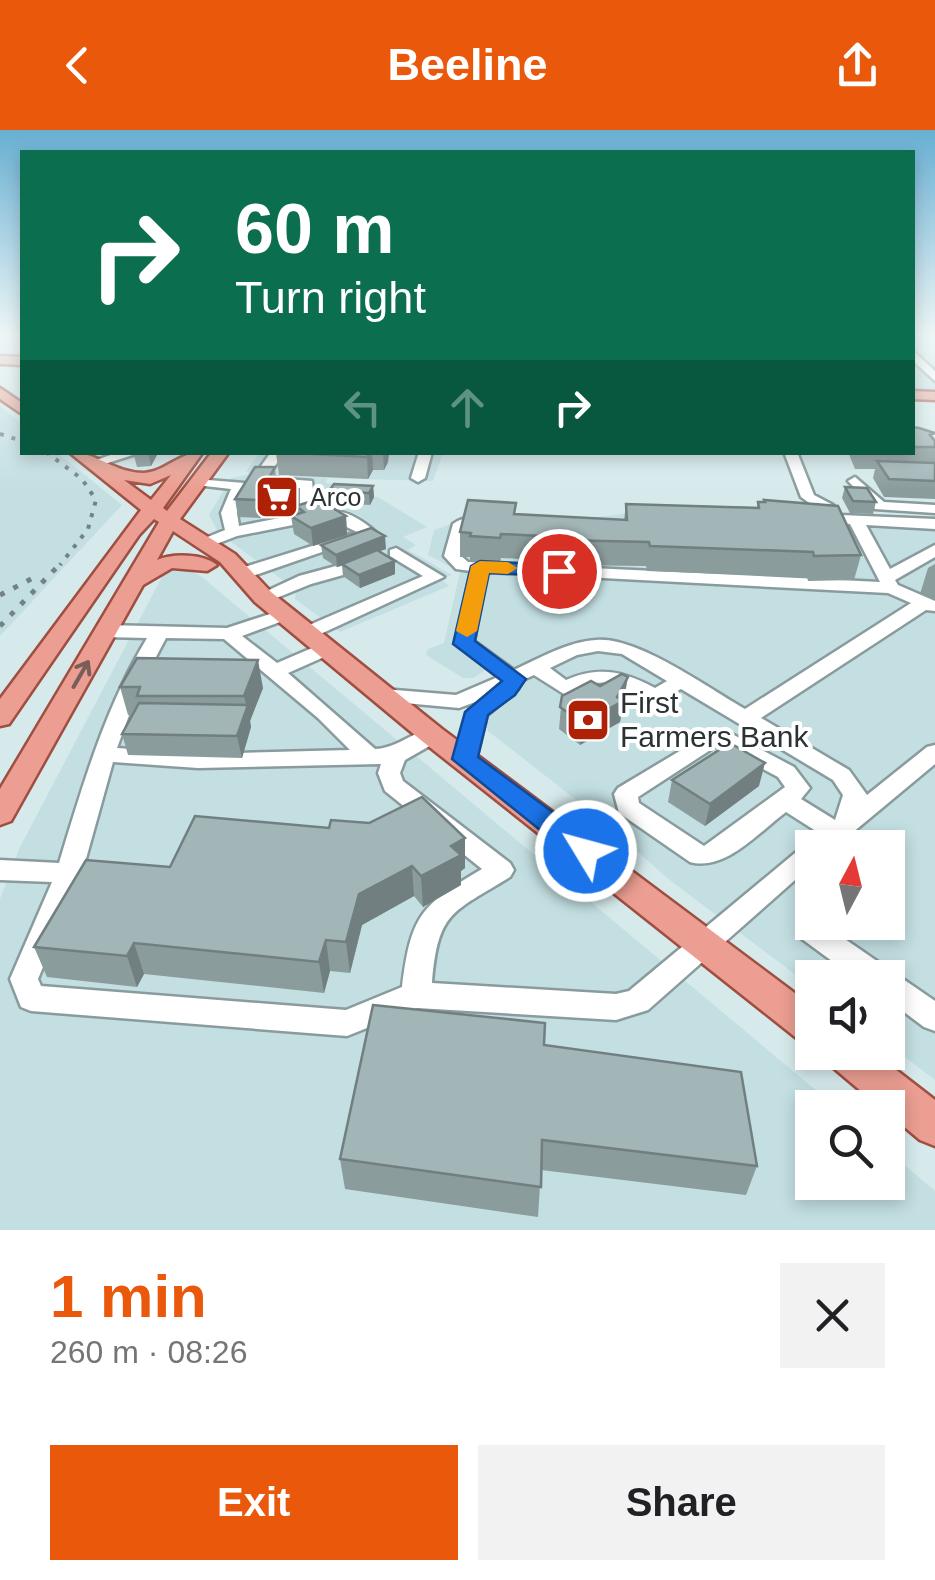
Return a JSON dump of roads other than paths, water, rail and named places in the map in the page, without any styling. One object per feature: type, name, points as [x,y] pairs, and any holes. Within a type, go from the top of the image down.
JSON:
[{"type":"main road","points":[[0,392],[20,408]]},
{"type":"main road","points":[[0,718],[132,531],[160,515],[201,482],[219,455]]},
{"type":"main road","points":[[87,459],[127,478],[150,479],[192,456]]},
{"type":"main road","points":[[0,814],[131,586],[160,515],[192,456]]},
{"type":"main road","points":[[87,459],[160,515],[183,546],[244,572],[263,597],[432,735],[795,1014]]},
{"type":"main road","points":[[131,586],[161,564],[207,554]]},
{"type":"main road","points":[[207,554],[240,589],[263,597]]},
{"type":"main road","points":[[865,1070],[935,1126]]},
{"type":"street","points":[[87,459],[115,455]]},
{"type":"street","points":[[266,469],[276,455]]},
{"type":"street","points":[[418,478],[425,455]]},
{"type":"street","points":[[791,455],[808,497],[828,508],[836,518]]},
{"type":"street","points":[[201,482],[238,486],[256,481],[307,484],[307,514]]},
{"type":"street","points":[[856,481],[892,522]]},
{"type":"street","points":[[233,532],[229,513],[238,486]]},
{"type":"street","points":[[880,506],[935,509]]},
{"type":"street","points":[[207,554],[233,532],[307,514],[342,516],[436,577]]},
{"type":"street","points":[[798,516],[935,524]]},
{"type":"street","points":[[471,566],[452,556],[461,524],[472,520],[500,521]]},
{"type":"street","points":[[855,520],[889,583]]},
{"type":"street","points":[[244,572],[369,533]]},
{"type":"street","points":[[889,583],[935,550]]},
{"type":"street","points":[[263,597],[304,580],[396,553]]},
{"type":"street","points":[[471,566],[464,644],[514,679]]},
{"type":"street","points":[[218,660],[264,666],[436,577],[471,566],[889,583],[930,605]]},
{"type":"street","points":[[746,719],[930,605]]},
{"type":"street","points":[[105,631],[229,634],[284,614]]},
{"type":"street","points":[[158,634],[152,660],[104,752],[69,873],[24,979],[30,998],[348,1023],[416,995],[616,1007],[638,1002],[795,869]]},
{"type":"street","points":[[229,634],[264,666],[382,756],[393,785],[500,870],[430,916],[421,937],[416,995]]},
{"type":"street","points":[[384,695],[459,702],[571,651],[603,641],[627,649],[841,774],[856,795],[836,830]]},
{"type":"street","points":[[537,668],[564,688],[592,674],[607,672],[655,696],[681,681]]},
{"type":"street","points":[[465,759],[477,712],[507,690],[514,679]]},
{"type":"street","points":[[104,752],[198,761],[382,756],[432,735]]},
{"type":"street","points":[[713,738],[731,741],[786,772],[798,788],[785,801],[712,855],[699,855],[627,807],[624,800],[626,794],[713,738]]},
{"type":"street","points":[[769,762],[791,746]]},
{"type":"street","points":[[843,830],[930,764]]},
{"type":"street","points":[[785,801],[820,830]]},
{"type":"street","points":[[0,870],[69,873]]},
{"type":"street","points":[[825,940],[853,960]]},
{"type":"street","points":[[905,996],[935,1018]]},
{"type":"railway","points":[[6,436],[0,434],[20,440]]},
{"type":"railway","points":[[50,455],[82,479],[96,500],[88,529],[60,565]]},
{"type":"railway","points":[[0,626],[62,562]]},
{"type":"railway","points":[[0,595],[39,575]]},
{"type":"place","name":"Arco","points":[[277,497]]},
{"type":"place","name":"First Farmers Bank","points":[[588,720]]}]
